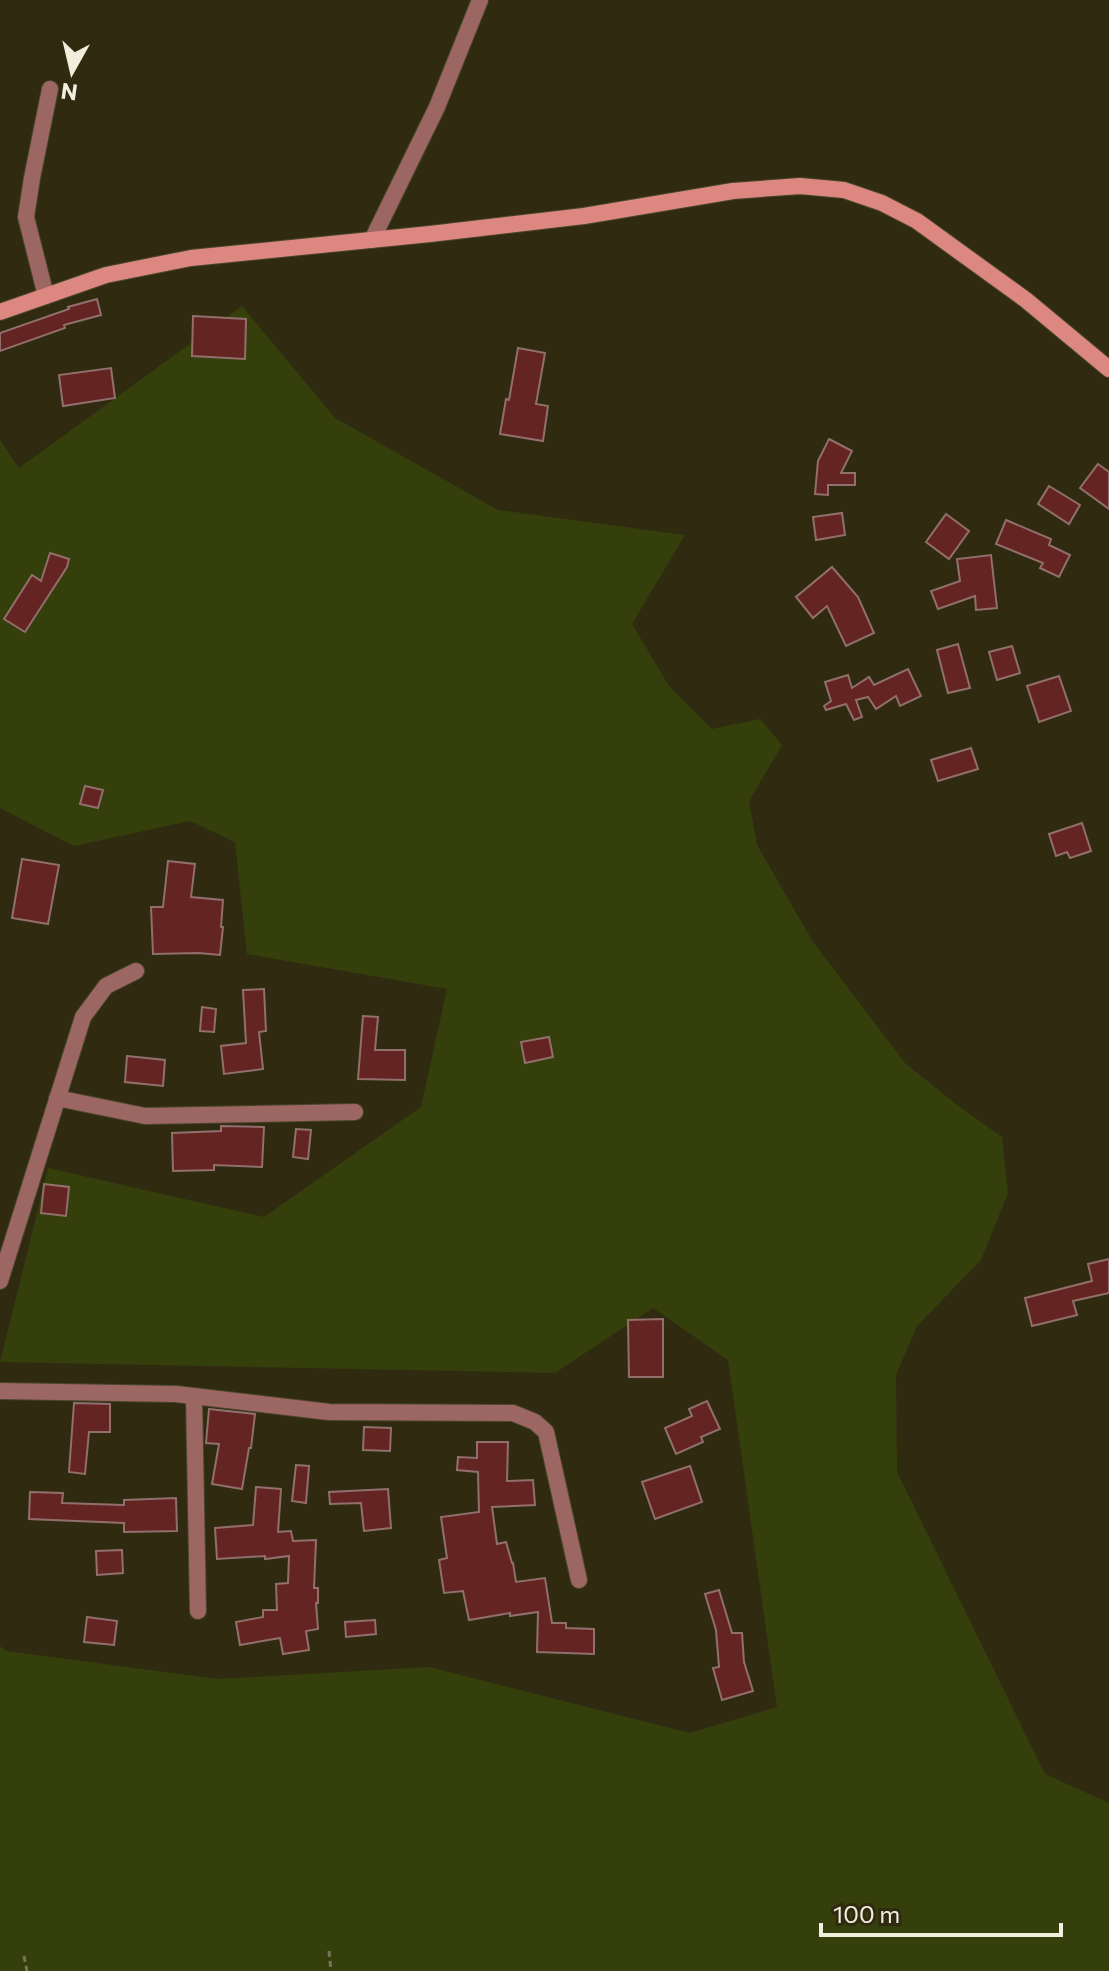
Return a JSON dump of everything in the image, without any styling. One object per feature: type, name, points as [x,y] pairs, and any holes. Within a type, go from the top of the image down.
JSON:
[{"type":"street","points":[[372,240],[437,107],[480,0]]},
{"type":"street","points":[[46,296],[26,217],[50,89]]},
{"type":"street","points":[[0,312],[106,275],[191,258],[584,216],[733,191],[800,186],[844,190],[882,203],[917,221],[1026,300],[1109,369]]},
{"type":"street","points":[[0,1281],[83,1017],[106,986],[136,971]]},
{"type":"street","points":[[57,1098],[145,1116],[355,1112]]},
{"type":"street","points":[[0,1391],[136,1393],[329,1412],[513,1413],[535,1422],[546,1432],[579,1580]]},
{"type":"street","points":[[194,1397],[198,1611]]},
{"type":"path","points":[[329,1951],[331,1971]]},
{"type":"path","points":[[24,1956],[27,1971]]},
{"type":"green space","points":[[242,306],[335,418],[498,510],[685,535],[632,624],[669,686],[712,729],[760,719],[782,745],[749,801],[757,845],[813,942],[905,1063],[1002,1137],[1008,1193],[981,1260],[917,1326],[896,1375],[897,1472],[1045,1774],[1109,1803],[1109,1971],[0,1971],[0,1646],[6,1651],[218,1679],[429,1667],[690,1733],[777,1707],[728,1360],[653,1308],[555,1373],[0,1362],[48,1168],[264,1217],[421,1107],[447,989],[247,954],[235,842],[190,821],[74,846],[0,808],[0,440],[19,468]]},
{"type":"building","points":[[97,299],[101,315],[64,325],[65,328],[0,351],[0,333]]},
{"type":"building","points":[[193,316],[246,319],[245,359],[192,356]]},
{"type":"building","points":[[518,348],[545,353],[536,404],[548,406],[543,441],[500,434]]},
{"type":"building","points":[[111,368],[115,398],[63,406],[59,375]]},
{"type":"building","points":[[829,439],[852,451],[841,473],[855,473],[855,485],[828,485],[828,495],[815,494],[818,461]]},
{"type":"building","points":[[1098,464],[1109,472],[1109,509],[1080,488]]},
{"type":"building","points":[[1049,486],[1080,505],[1069,524],[1038,504]]},
{"type":"building","points":[[842,513],[845,535],[816,540],[813,517]]},
{"type":"building","points":[[946,514],[969,531],[949,559],[926,542]]},
{"type":"building","points":[[1006,520],[1051,539],[1049,545],[1070,555],[1059,577],[1040,568],[1043,563],[996,544]]},
{"type":"building","points":[[50,553],[69,559],[67,567],[25,632],[4,619],[32,575],[41,581]]},
{"type":"building","points":[[991,555],[997,608],[976,610],[975,596],[938,609],[931,591],[960,581],[957,559]]},
{"type":"building","points":[[832,567],[858,597],[874,633],[846,646],[827,606],[813,618],[796,597]]},
{"type":"building","points":[[958,644],[970,688],[948,693],[937,650]]},
{"type":"building","points":[[1012,646],[1020,673],[997,680],[989,652]]},
{"type":"building","points":[[908,669],[921,696],[900,706],[896,696],[876,709],[868,697],[856,700],[862,717],[854,720],[846,704],[826,710],[824,706],[831,701],[825,682],[848,675],[852,688],[869,677],[874,685]]},
{"type":"building","points":[[1059,676],[1071,711],[1039,722],[1027,686]]},
{"type":"building","points":[[971,748],[978,769],[938,781],[931,760]]},
{"type":"building","points":[[85,786],[103,790],[98,808],[80,804]]},
{"type":"building","points":[[1082,823],[1091,851],[1070,858],[1067,852],[1056,856],[1049,834]]},
{"type":"building","points":[[22,859],[59,865],[48,924],[12,918]]},
{"type":"building","points":[[168,861],[195,864],[191,897],[223,900],[220,955],[153,954],[151,907],[163,907]]},
{"type":"building","points":[[264,989],[266,1031],[259,1032],[263,1069],[224,1074],[221,1046],[246,1043],[243,990]]},
{"type":"building","points":[[202,1007],[216,1009],[214,1032],[200,1031]]},
{"type":"building","points":[[363,1016],[378,1017],[375,1050],[405,1050],[405,1080],[358,1079]]},
{"type":"building","points":[[549,1037],[553,1057],[525,1063],[521,1042]]},
{"type":"building","points":[[127,1056],[165,1060],[163,1086],[125,1082]]},
{"type":"building","points":[[221,1126],[264,1127],[262,1167],[214,1165],[214,1170],[173,1171],[172,1133],[221,1131]]},
{"type":"building","points":[[296,1129],[311,1130],[308,1159],[293,1157]]},
{"type":"building","points":[[44,1184],[69,1187],[66,1216],[41,1213]]},
{"type":"building","points":[[1109,1259],[1109,1293],[1073,1301],[1077,1315],[1032,1326],[1025,1298],[1092,1281],[1088,1264]]},
{"type":"building","points":[[663,1319],[663,1377],[629,1377],[628,1320]]},
{"type":"building","points":[[707,1401],[720,1429],[701,1437],[703,1442],[676,1454],[665,1428],[692,1416],[689,1409]]},
{"type":"building","points":[[74,1403],[110,1404],[110,1432],[89,1432],[85,1474],[69,1472]]},
{"type":"building","points":[[209,1409],[255,1414],[242,1489],[212,1484],[219,1444],[206,1443]]},
{"type":"building","points":[[364,1427],[391,1428],[390,1451],[363,1450]]},
{"type":"building","points":[[477,1442],[508,1442],[507,1481],[533,1480],[535,1505],[492,1507],[497,1544],[506,1542],[516,1582],[545,1578],[552,1623],[566,1623],[566,1628],[594,1629],[594,1654],[537,1652],[538,1612],[469,1620],[463,1591],[444,1593],[439,1560],[447,1558],[441,1517],[479,1512],[478,1472],[457,1470],[458,1457],[477,1458]]},
{"type":"building","points":[[296,1465],[309,1466],[306,1503],[292,1501]]},
{"type":"building","points":[[690,1466],[702,1502],[655,1519],[642,1482]]},
{"type":"building","points":[[256,1487],[281,1489],[278,1532],[291,1531],[293,1541],[316,1540],[314,1588],[318,1588],[318,1629],[306,1631],[309,1650],[283,1654],[280,1638],[240,1645],[236,1622],[263,1617],[263,1610],[277,1610],[276,1584],[288,1583],[289,1556],[217,1559],[215,1528],[253,1525]]},
{"type":"building","points":[[388,1489],[391,1528],[364,1531],[361,1503],[330,1504],[329,1492]]},
{"type":"building","points":[[30,1492],[63,1493],[62,1503],[124,1505],[124,1500],[176,1498],[177,1531],[124,1532],[124,1523],[29,1519]]},
{"type":"building","points":[[122,1550],[123,1573],[97,1575],[96,1551]]},
{"type":"building","points":[[719,1590],[732,1633],[742,1633],[744,1662],[753,1691],[722,1700],[713,1668],[719,1667],[716,1630],[705,1594]]},
{"type":"building","points":[[87,1617],[117,1621],[114,1645],[84,1642]]},
{"type":"building","points":[[375,1620],[376,1634],[346,1637],[345,1622]]}]
